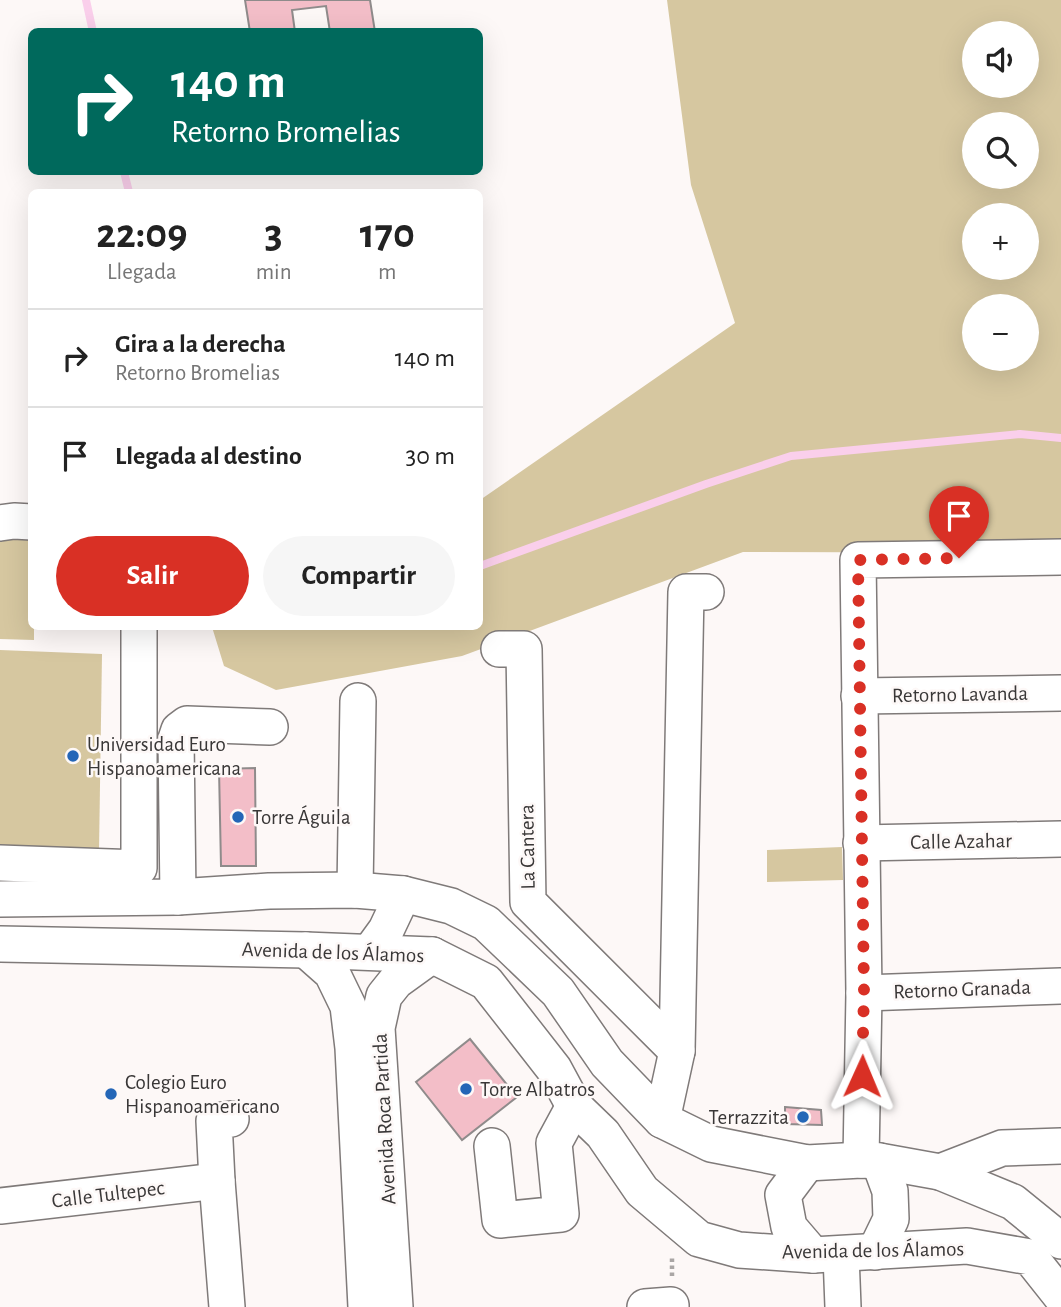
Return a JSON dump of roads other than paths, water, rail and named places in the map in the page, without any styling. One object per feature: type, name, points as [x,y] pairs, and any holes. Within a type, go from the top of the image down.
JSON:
[{"type":"street","points":[[0,523],[28,522]]},
{"type":"street","points":[[843,1254],[891,1219],[890,1191],[870,1160],[861,843],[858,560],[1061,557]]},
{"type":"street","points":[[662,1120],[677,1051],[686,592],[706,592]]},
{"type":"street","points":[[0,863],[139,867],[139,630]]},
{"type":"street","name":"La Cantera","points":[[499,649],[524,649],[528,902],[677,1051]]},
{"type":"street","name":"Retorno Lavanda","points":[[859,696],[1061,693]]},
{"type":"street","points":[[355,890],[358,701]]},
{"type":"street","points":[[178,897],[176,739],[179,730],[187,724],[270,727]]},
{"type":"street","name":"Calle Azahar","points":[[861,843],[1061,839]]},
{"type":"street","points":[[0,899],[178,897],[270,891],[355,890],[403,894],[451,906],[486,923],[558,992],[607,1063],[662,1120],[711,1144],[807,1163],[870,1160],[940,1172],[1013,1202],[1061,1241]]},
{"type":"street","points":[[370,952],[386,930],[403,894]]},
{"type":"street","name":"Avenida de los Álamos","points":[[0,944],[432,955],[486,982],[554,1069],[574,1106],[603,1135],[642,1191],[699,1239],[739,1250],[843,1254],[967,1246],[1030,1257],[1061,1296]]},
{"type":"street","name":"Avenida Roca Partida","points":[[306,950],[332,973],[348,1006],[353,1048],[366,1307]]},
{"type":"street","name":"Avenida Roca Partida","points":[[396,1307],[377,1028],[384,996],[396,981],[432,955]]},
{"type":"street","name":"Retorno Granada","points":[[864,992],[1061,986]]},
{"type":"street","points":[[492,1146],[500,1220],[561,1214],[554,1143],[574,1106]]},
{"type":"street","points":[[227,1307],[216,1181],[214,1121],[231,1119]]},
{"type":"street","points":[[940,1172],[1002,1148],[1061,1146]]},
{"type":"street","points":[[807,1163],[783,1195],[789,1227],[843,1254]]},
{"type":"street","name":"Calle Tultepec","points":[[0,1206],[216,1181]]},
{"type":"street","points":[[843,1254],[843,1307]]},
{"type":"waterway","points":[[86,0],[92,28]]},
{"type":"waterway","points":[[125,175],[128,189]]},
{"type":"waterway","points":[[483,565],[791,456],[1020,434],[1061,438]]},
{"type":"place","name":"Universidad Euro Hispanoamericana","points":[[73,756]]},
{"type":"place","name":"Torre Águila","points":[[238,817]]},
{"type":"place","name":"Torre Albatros","points":[[466,1089]]},
{"type":"place","name":"Colegio Euro Hispanoamericano","points":[[111,1094]]},
{"type":"place","name":"Terrazzita","points":[[803,1117]]}]
